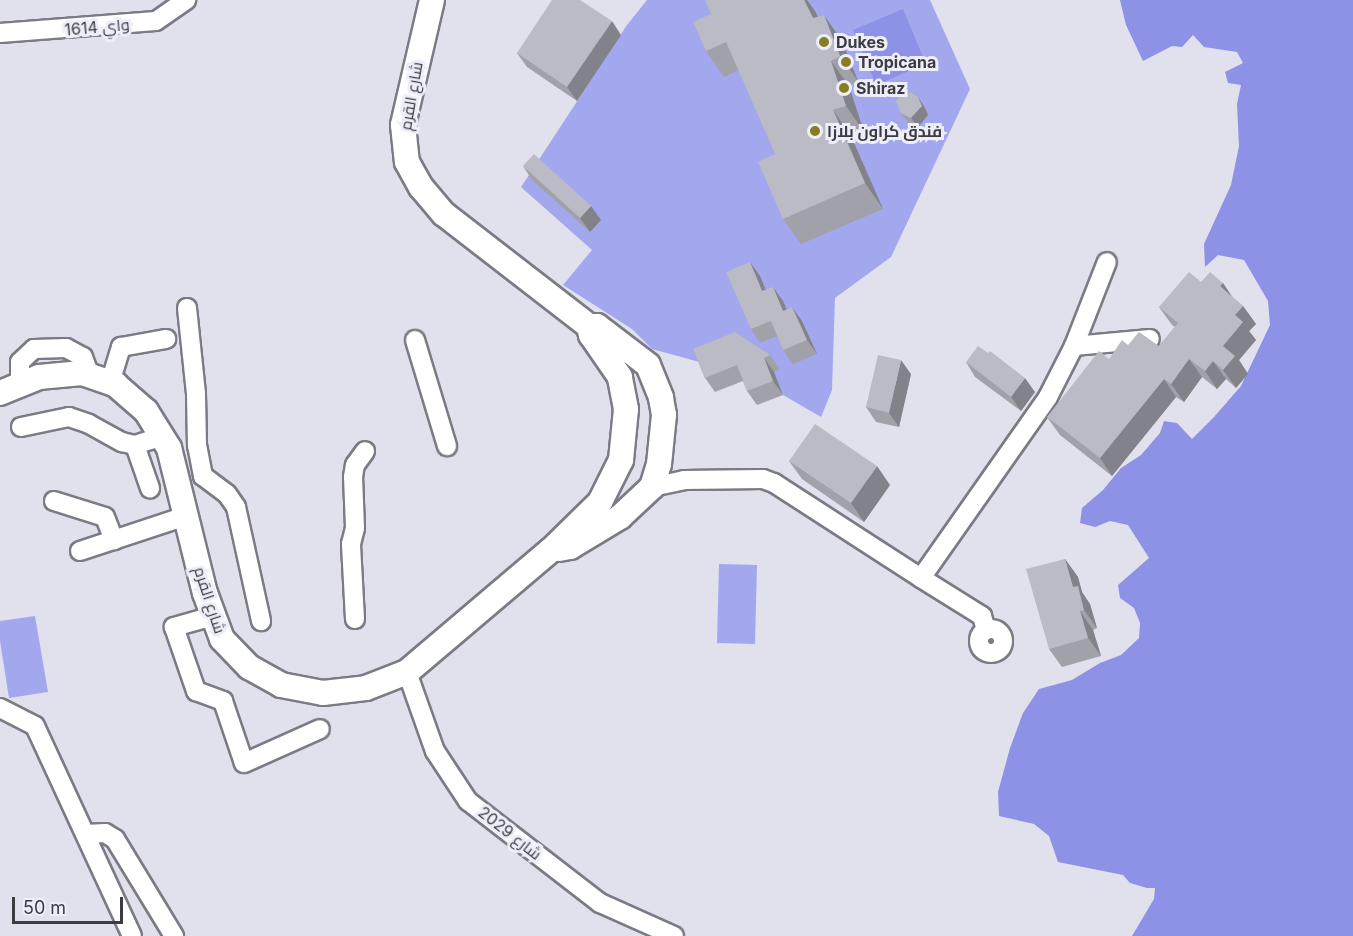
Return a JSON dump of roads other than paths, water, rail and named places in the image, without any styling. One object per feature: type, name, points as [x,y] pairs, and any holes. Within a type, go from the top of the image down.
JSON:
[{"type":"street","name":"واي 1614","points":[[0,33],[156,21],[186,0]]},
{"type":"street","name":"شارع القرم","points":[[432,0],[406,105],[403,142],[407,162],[421,187],[444,214],[589,326],[597,326],[648,365],[661,398],[664,415],[656,475],[620,517],[570,547],[551,550]]},
{"type":"street","points":[[921,578],[1048,397],[1074,346],[1107,262]]},
{"type":"street","points":[[188,308],[196,394],[196,445],[203,476],[227,494],[236,507],[261,621]]},
{"type":"street","name":"شارع القرم","points":[[100,380],[146,411],[169,448],[213,616],[222,639],[249,667],[281,685],[323,693],[366,688],[407,672],[551,550],[600,502],[621,460],[626,409],[620,377],[591,335],[589,326]]},
{"type":"street","points":[[10,389],[39,377],[82,373],[100,380],[121,347],[166,339]]},
{"type":"street","points":[[1074,346],[1150,339]]},
{"type":"street","points":[[415,340],[447,446]]},
{"type":"street","points":[[626,409],[630,396],[637,389],[645,388],[654,391],[661,398]]},
{"type":"street","points":[[21,427],[69,417],[89,424],[122,442],[135,445],[162,436]]},
{"type":"street","points":[[135,445],[150,488]]},
{"type":"street","points":[[355,619],[351,544],[355,528],[353,477],[355,465],[365,451]]},
{"type":"street","points":[[621,460],[625,471],[640,478],[656,475],[684,480],[763,479],[774,483],[982,616],[986,630]]},
{"type":"street","points":[[54,501],[105,517],[114,540]]},
{"type":"street","points":[[80,551],[186,516]]},
{"type":"street","points":[[213,616],[174,627],[196,691],[223,700],[244,763],[320,729]]},
{"type":"street","name":"2029 شارع","points":[[407,672],[435,751],[468,801],[600,903],[674,936]]},
{"type":"street","points":[[0,708],[34,726],[132,936]]},
{"type":"street","points":[[86,834],[105,833],[115,839],[174,936]]},
{"type":"place","name":"Dukes","points":[[824,42]]},
{"type":"place","name":"Tropicana","points":[[846,62]]},
{"type":"place","name":"Shiraz","points":[[844,88]]},
{"type":"place","name":"فندق كراون بلازا","points":[[815,131]]}]
